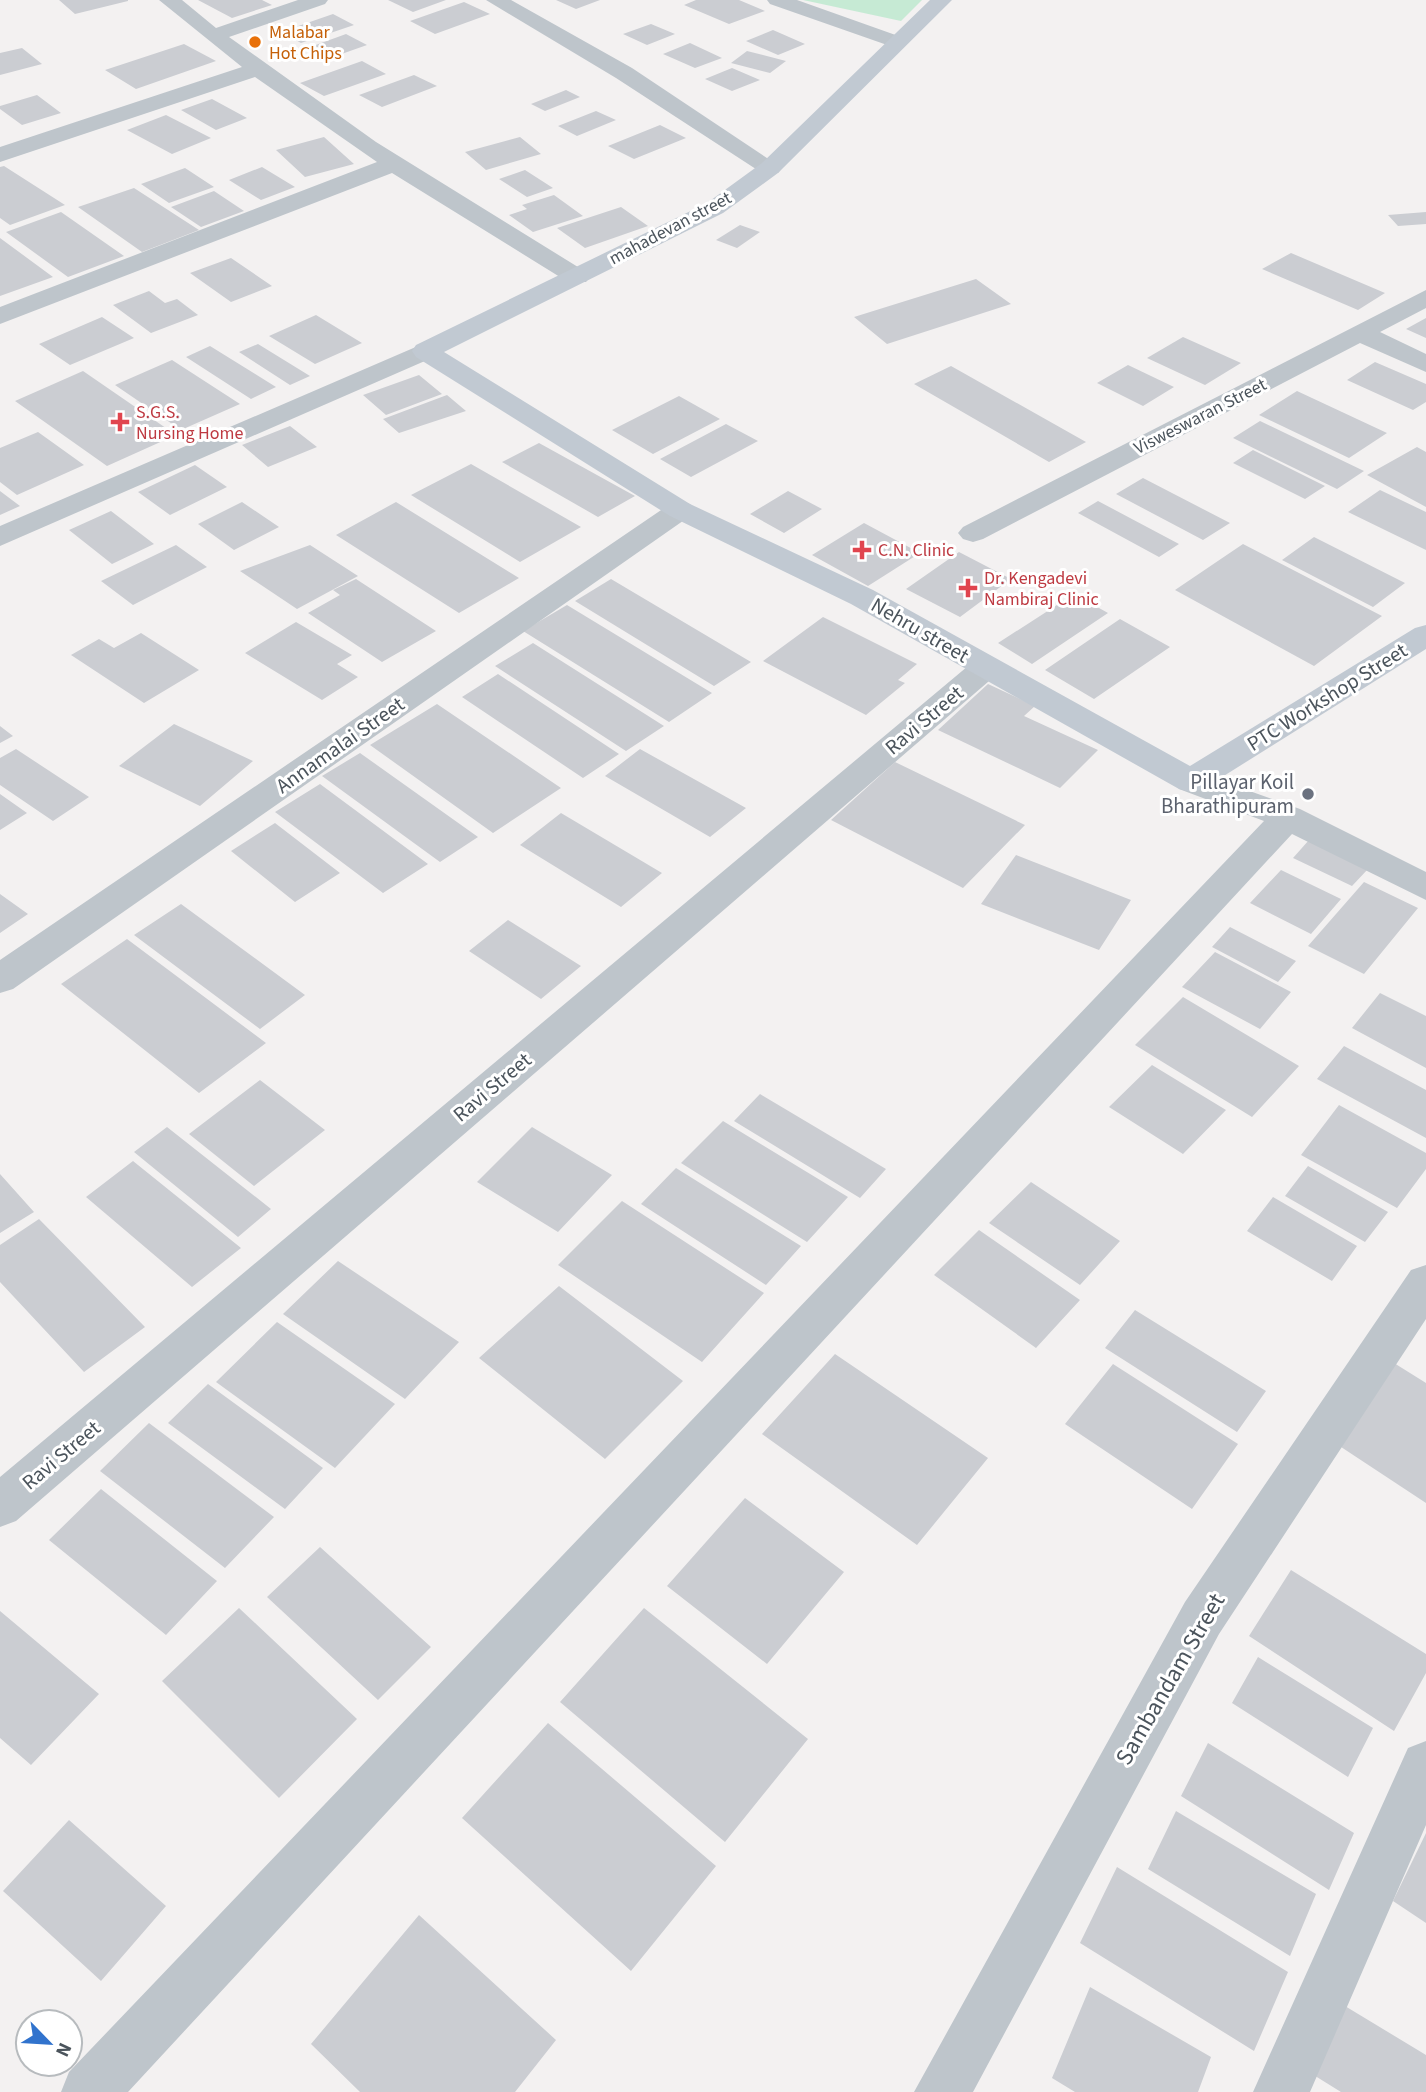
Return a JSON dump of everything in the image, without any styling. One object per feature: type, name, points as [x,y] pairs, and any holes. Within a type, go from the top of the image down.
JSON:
[{"type":"street","points":[[169,0],[255,70],[391,165],[577,277]]},
{"type":"street","points":[[212,36],[318,0]]},
{"type":"street","points":[[496,0],[625,73],[770,168]]},
{"type":"street","points":[[777,0],[897,42]]},
{"type":"street","name":"mahadevan street","points":[[425,351],[715,208],[770,168],[942,0]]},
{"type":"street","points":[[0,155],[255,70]]},
{"type":"street","points":[[0,316],[391,165]]},
{"type":"street","name":"Visweswaran Street","points":[[973,533],[1426,298]]},
{"type":"street","points":[[1360,333],[1426,364]]},
{"type":"street","points":[[0,537],[425,351]]},
{"type":"street","name":"Nehru street","points":[[425,351],[680,510],[862,597],[985,668],[1192,781],[1287,817],[1426,887]]},
{"type":"street","name":"Annamalai Street","points":[[0,979],[680,510]]},
{"type":"street","name":"PTC Workshop Street","points":[[1192,781],[1426,635]]},
{"type":"street","name":"Ravi Street","points":[[0,1506],[985,668]]},
{"type":"street","points":[[89,2092],[1287,817]]},
{"type":"street","name":"Sambandam Street","points":[[942,2092],[1202,1618],[1426,1283]]},
{"type":"street","points":[[1281,2092],[1426,1766]]},
{"type":"green space","points":[[803,0],[922,0],[901,21]]},
{"type":"building","points":[[59,0],[128,0],[128,1],[75,14]]},
{"type":"building","points":[[198,0],[262,0],[272,5],[232,18]]},
{"type":"building","points":[[388,0],[446,0],[413,12]]},
{"type":"building","points":[[556,0],[600,0],[576,9]]},
{"type":"building","points":[[696,0],[739,0],[765,11],[729,24],[684,5]]},
{"type":"building","points":[[464,2],[490,14],[435,34],[410,21]]},
{"type":"building","points":[[333,14],[354,25],[301,43],[281,32]]},
{"type":"building","points":[[651,24],[675,34],[647,45],[623,34]]},
{"type":"building","points":[[773,30],[805,44],[778,55],[746,41]]},
{"type":"building","points":[[346,34],[367,45],[333,57],[313,46]]},
{"type":"building","points":[[690,43],[722,58],[695,68],[663,54]]},
{"type":"building","points":[[184,44],[216,61],[136,89],[105,70]]},
{"type":"building","points":[[22,48],[42,64],[0,75],[0,53]]},
{"type":"building","points":[[747,51],[786,61],[770,73],[731,63]]},
{"type":"building","points":[[362,61],[386,74],[324,96],[300,83]]},
{"type":"building","points":[[732,68],[760,80],[732,91],[705,79]]},
{"type":"building","points":[[414,75],[437,86],[382,107],[359,95]]},
{"type":"building","points":[[566,90],[580,97],[545,111],[531,104]]},
{"type":"building","points":[[37,95],[61,113],[22,125],[0,109],[0,106]]},
{"type":"building","points":[[212,99],[247,118],[216,130],[181,110]]},
{"type":"building","points":[[596,111],[616,120],[577,136],[558,126]]},
{"type":"building","points":[[166,115],[211,138],[172,154],[127,130]]},
{"type":"building","points":[[660,125],[686,138],[634,159],[608,146]]},
{"type":"building","points":[[324,137],[354,164],[305,177],[276,150]]},
{"type":"building","points":[[520,137],[541,154],[486,170],[465,152]]},
{"type":"building","points":[[4,166],[65,205],[10,225],[0,218],[0,167]]},
{"type":"building","points":[[262,167],[295,187],[261,200],[229,180]]},
{"type":"building","points":[[185,168],[214,187],[169,203],[141,184]]},
{"type":"building","points":[[525,170],[553,188],[527,197],[499,179]]},
{"type":"building","points":[[134,188],[199,230],[142,252],[78,207]]},
{"type":"building","points":[[214,191],[244,211],[201,227],[171,207]]},
{"type":"building","points":[[554,195],[583,216],[533,232],[509,215],[527,209],[522,205]]},
{"type":"building","points":[[621,207],[648,226],[585,248],[557,228]]},
{"type":"building","points":[[61,212],[124,256],[68,277],[6,232]]},
{"type":"building","points":[[1426,212],[1426,224],[1398,226],[1388,215]]},
{"type":"building","points":[[740,225],[760,232],[737,248],[716,240]]},
{"type":"building","points":[[0,238],[53,277],[0,296]]},
{"type":"building","points":[[1291,253],[1385,293],[1358,310],[1262,269]]},
{"type":"building","points":[[231,258],[272,286],[231,302],[190,273]]},
{"type":"building","points":[[976,279],[1011,304],[887,344],[854,317]]},
{"type":"building","points":[[149,291],[165,303],[177,299],[198,315],[151,333],[113,305]]},
{"type":"building","points":[[316,315],[362,343],[315,364],[269,336]]},
{"type":"building","points":[[102,317],[134,338],[70,365],[39,344]]},
{"type":"building","points":[[1426,318],[1426,338],[1406,329]]},
{"type":"building","points":[[1183,337],[1241,363],[1205,385],[1147,358]]},
{"type":"building","points":[[258,344],[310,376],[290,385],[239,352]]},
{"type":"building","points":[[210,346],[276,387],[251,399],[186,357]]},
{"type":"building","points":[[172,360],[240,404],[181,430],[115,385]]},
{"type":"building","points":[[1375,362],[1426,384],[1426,402],[1413,410],[1347,380]]},
{"type":"building","points":[[1128,365],[1174,387],[1143,406],[1097,383]]},
{"type":"building","points":[[951,366],[1086,442],[1049,462],[914,384]]},
{"type":"building","points":[[83,371],[176,435],[107,466],[15,401]]},
{"type":"building","points":[[419,375],[442,394],[386,415],[363,395]]},
{"type":"building","points":[[1297,391],[1387,433],[1349,458],[1259,415]]},
{"type":"building","points":[[447,395],[466,411],[399,433],[383,419]]},
{"type":"building","points":[[679,396],[720,419],[653,454],[612,430]]},
{"type":"building","points":[[1260,421],[1364,471],[1337,489],[1233,438]]},
{"type":"building","points":[[726,424],[758,441],[691,477],[660,459]]},
{"type":"building","points":[[290,426],[317,447],[268,467],[242,445]]},
{"type":"building","points":[[38,432],[84,465],[17,495],[0,482],[0,448]]},
{"type":"building","points":[[539,443],[635,496],[598,517],[502,462]]},
{"type":"building","points":[[1417,447],[1426,452],[1426,507],[1367,475]]},
{"type":"building","points":[[1253,450],[1325,486],[1305,499],[1233,463]]},
{"type":"building","points":[[471,464],[581,527],[520,562],[411,495]]},
{"type":"building","points":[[195,465],[227,487],[170,515],[138,492]]},
{"type":"building","points":[[1143,478],[1230,523],[1203,540],[1116,494]]},
{"type":"building","points":[[1380,490],[1426,512],[1426,550],[1348,512]]},
{"type":"building","points":[[0,491],[20,506],[0,515]]},
{"type":"building","points":[[788,491],[822,509],[784,533],[750,514]]},
{"type":"building","points":[[1098,501],[1179,544],[1159,557],[1078,513]]},
{"type":"building","points":[[242,502],[279,527],[234,550],[198,524]]},
{"type":"building","points":[[396,502],[519,578],[459,613],[336,535]]},
{"type":"building","points":[[111,511],[154,544],[112,564],[69,530]]},
{"type":"building","points":[[864,523],[920,553],[868,586],[812,555]]},
{"type":"building","points":[[1314,537],[1405,583],[1373,607],[1282,560]]},
{"type":"building","points":[[1243,544],[1382,616],[1314,666],[1175,590]]},
{"type":"building","points":[[176,545],[207,567],[133,605],[101,581]]},
{"type":"building","points":[[310,545],[358,576],[297,609],[240,571]]},
{"type":"building","points":[[959,552],[1011,579],[960,617],[906,589]]},
{"type":"building","points":[[356,579],[436,631],[382,662],[308,613],[340,595],[333,590]]},
{"type":"building","points":[[611,579],[751,662],[714,686],[575,601]]},
{"type":"building","points":[[1074,594],[1108,613],[1032,664],[998,643]]},
{"type":"building","points":[[567,605],[712,693],[669,722],[523,631]]},
{"type":"building","points":[[823,617],[917,664],[898,680],[905,683],[866,715],[763,661]]},
{"type":"building","points":[[1120,619],[1170,647],[1094,699],[1045,670]]},
{"type":"building","points":[[296,622],[352,655],[337,664],[358,677],[322,700],[245,653]]},
{"type":"building","points":[[141,633],[199,670],[144,703],[71,655],[99,639],[114,648]]},
{"type":"building","points":[[533,643],[664,726],[626,751],[495,666]]},
{"type":"building","points":[[498,674],[619,754],[583,778],[462,697]]},
{"type":"building","points":[[988,684],[1035,706],[1024,716],[1098,750],[1060,788],[938,730]]},
{"type":"building","points":[[437,704],[561,788],[493,833],[370,745]]},
{"type":"building","points":[[174,724],[253,761],[200,806],[119,766]]},
{"type":"building","points":[[0,726],[13,736],[0,743]]},
{"type":"building","points":[[16,749],[89,797],[53,821],[0,785],[0,758]]},
{"type":"building","points":[[640,749],[746,808],[710,837],[605,776]]},
{"type":"building","points":[[360,753],[478,837],[440,862],[322,776]]},
{"type":"building","points":[[895,762],[1025,825],[963,888],[831,820]]},
{"type":"building","points":[[320,784],[428,864],[383,893],[275,812]]},
{"type":"building","points":[[0,794],[27,813],[0,830]]},
{"type":"building","points":[[561,813],[662,873],[621,907],[520,845]]},
{"type":"building","points":[[275,823],[340,873],[295,902],[231,851]]},
{"type":"building","points":[[1309,840],[1368,869],[1352,886],[1293,858]]},
{"type":"building","points":[[1016,855],[1131,900],[1099,950],[981,904]]},
{"type":"building","points":[[1281,870],[1341,899],[1311,934],[1250,903]]},
{"type":"building","points":[[1364,882],[1418,908],[1364,974],[1308,946]]},
{"type":"building","points":[[0,894],[28,914],[0,933]]},
{"type":"building","points":[[181,904],[305,995],[260,1029],[134,935]]},
{"type":"building","points":[[508,920],[581,966],[541,999],[469,951]]},
{"type":"building","points":[[1230,927],[1296,961],[1278,982],[1212,947]]},
{"type":"building","points":[[127,939],[266,1043],[199,1093],[61,984]]},
{"type":"building","points":[[1215,952],[1291,992],[1260,1029],[1182,987]]},
{"type":"building","points":[[1380,993],[1426,1016],[1426,1068],[1352,1028]]},
{"type":"building","points":[[1183,997],[1299,1066],[1252,1117],[1135,1045]]},
{"type":"building","points":[[1344,1046],[1426,1090],[1426,1138],[1317,1079]]},
{"type":"building","points":[[1152,1065],[1226,1110],[1183,1154],[1109,1107]]},
{"type":"building","points":[[260,1080],[325,1130],[254,1186],[189,1134]]},
{"type":"building","points":[[760,1094],[886,1169],[860,1198],[734,1121]]},
{"type":"building","points":[[1339,1105],[1426,1153],[1426,1169],[1397,1208],[1301,1155]]},
{"type":"building","points":[[723,1121],[848,1197],[807,1242],[681,1163]]},
{"type":"building","points":[[167,1127],[271,1209],[238,1237],[134,1152]]},
{"type":"building","points":[[532,1127],[612,1175],[558,1232],[477,1182]]},
{"type":"building","points":[[133,1161],[241,1248],[192,1287],[86,1197]]},
{"type":"building","points":[[1308,1166],[1388,1212],[1365,1242],[1285,1196]]},
{"type":"building","points":[[676,1168],[801,1246],[766,1285],[641,1204]]},
{"type":"building","points":[[0,1174],[34,1212],[0,1233]]},
{"type":"building","points":[[1031,1182],[1120,1241],[1080,1285],[989,1223]]},
{"type":"building","points":[[1273,1197],[1357,1246],[1332,1281],[1247,1231]]},
{"type":"building","points":[[622,1201],[764,1293],[702,1362],[558,1265]]},
{"type":"building","points":[[39,1219],[145,1327],[84,1372],[0,1282],[0,1245]]},
{"type":"building","points":[[979,1230],[1080,1300],[1036,1348],[934,1275]]},
{"type":"building","points":[[338,1261],[459,1342],[405,1399],[283,1314]]},
{"type":"building","points":[[559,1286],[683,1381],[605,1459],[479,1358]]},
{"type":"building","points":[[1135,1310],[1266,1391],[1237,1432],[1105,1348]]},
{"type":"building","points":[[277,1322],[395,1404],[335,1468],[216,1382]]},
{"type":"building","points":[[835,1354],[988,1458],[917,1545],[762,1434]]},
{"type":"building","points":[[1394,1363],[1426,1383],[1426,1503],[1335,1443]]},
{"type":"building","points":[[1113,1364],[1238,1444],[1192,1509],[1065,1424]]},
{"type":"building","points":[[208,1384],[323,1468],[285,1509],[168,1423]]},
{"type":"building","points":[[149,1423],[274,1517],[225,1568],[100,1471]]},
{"type":"building","points":[[101,1489],[217,1581],[166,1635],[49,1540]]},
{"type":"building","points":[[745,1498],[844,1572],[767,1664],[667,1586]]},
{"type":"building","points":[[320,1547],[431,1647],[378,1700],[267,1597]]},
{"type":"building","points":[[1291,1570],[1426,1654],[1426,1673],[1394,1731],[1249,1636]]},
{"type":"building","points":[[239,1608],[357,1719],[279,1798],[162,1681]]},
{"type":"building","points":[[644,1608],[808,1739],[725,1842],[560,1702]]},
{"type":"building","points":[[0,1611],[99,1694],[31,1765],[0,1738]]},
{"type":"building","points":[[1258,1657],[1373,1728],[1348,1777],[1232,1703]]},
{"type":"building","points":[[548,1723],[716,1866],[631,1971],[462,1818]]},
{"type":"building","points":[[1208,1743],[1354,1833],[1329,1890],[1181,1796]]},
{"type":"building","points":[[1176,1811],[1316,1894],[1290,1956],[1148,1869]]},
{"type":"building","points":[[69,1820],[166,1906],[101,1981],[3,1891]]},
{"type":"building","points":[[1426,1833],[1426,1923],[1393,1901]]},
{"type":"building","points":[[1117,1867],[1288,1972],[1254,2051],[1080,1943]]},
{"type":"building","points":[[419,1915],[556,2040],[515,2092],[360,2092],[311,2044]]},
{"type":"building","points":[[1090,1987],[1211,2057],[1198,2092],[1075,2092],[1052,2078]]},
{"type":"building","points":[[1340,2003],[1426,2055],[1426,2092],[1341,2092],[1312,2074]]},
{"type":"place","name":"Malabar Hot Chips","points":[[255,42]]},
{"type":"place","name":"S.G.S. Nursing Home","points":[[120,422]]},
{"type":"place","name":"C.N. Clinic","points":[[862,550]]},
{"type":"place","name":"Dr. Kengadevi Nambiraj Clinic","points":[[968,588]]},
{"type":"place","name":"Pillayar Koil Bharathipuram","points":[[1308,794]]}]
